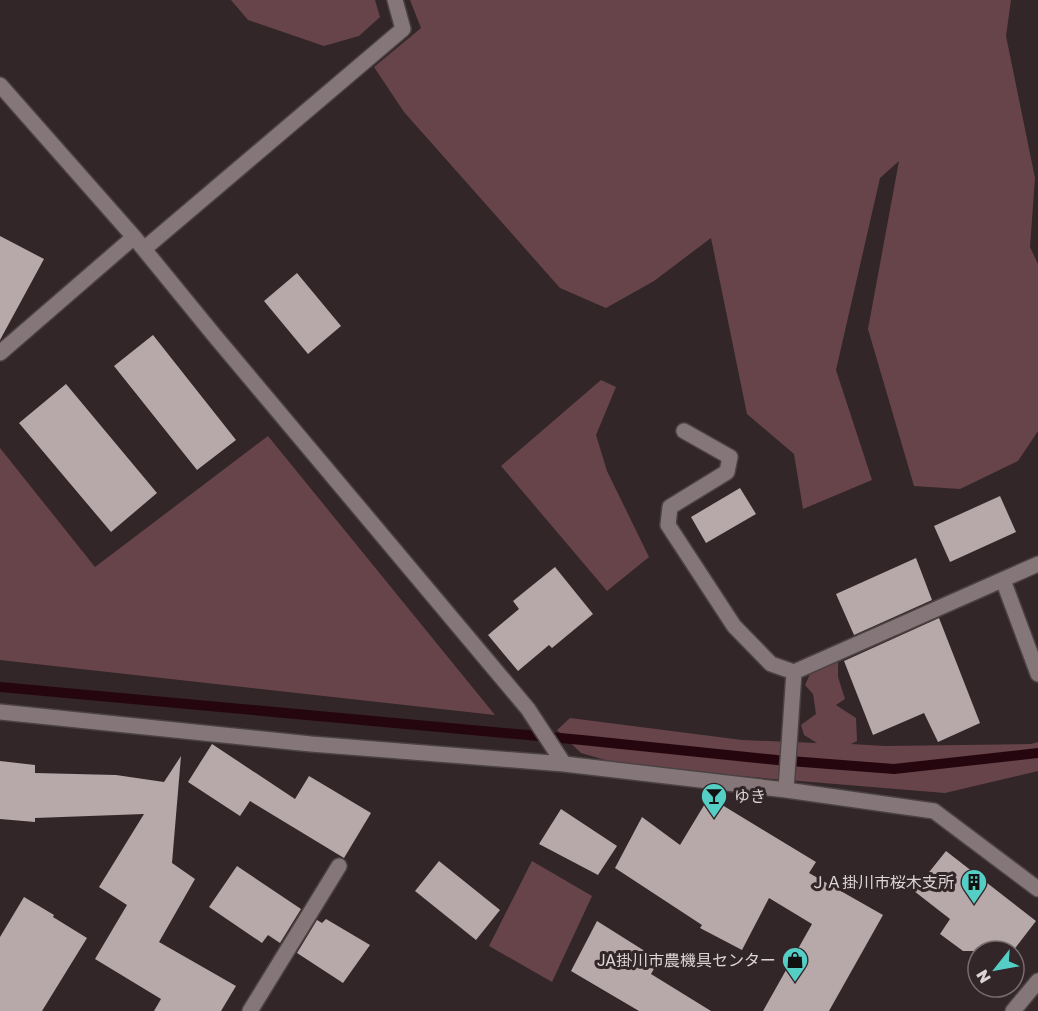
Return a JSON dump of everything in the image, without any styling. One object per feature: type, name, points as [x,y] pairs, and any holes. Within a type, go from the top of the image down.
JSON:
[{"type":"street","points":[[0,353],[403,29],[395,0]]},
{"type":"street","points":[[0,85],[139,243],[528,709],[564,764]]},
{"type":"street","points":[[684,431],[730,457],[727,472],[670,507],[668,525],[734,626],[771,664],[794,672],[1038,564]]},
{"type":"street","points":[[1003,580],[1038,674]]},
{"type":"street","points":[[787,787],[794,672]]},
{"type":"street","points":[[0,712],[311,744],[564,764],[787,787],[934,811],[1038,889]]},
{"type":"street","points":[[250,1011],[339,866]]},
{"type":"street","points":[[1013,1011],[1038,981]]},
{"type":"shaded area","points":[[231,0],[375,0],[380,17],[359,36],[324,46],[248,20]]},
{"type":"shaded area","points":[[410,0],[1011,0],[1006,36],[1035,178],[1030,247],[1038,264],[1038,431],[1018,461],[960,489],[914,486],[868,329],[899,161],[880,178],[836,370],[872,480],[803,509],[794,454],[747,414],[711,238],[654,281],[606,308],[560,288],[404,112],[374,67],[421,28]]},
{"type":"shaded area","points":[[601,380],[616,387],[596,435],[607,471],[649,557],[607,591],[501,466]]},
{"type":"shaded area","points":[[268,436],[495,715],[0,660],[0,448],[95,567]]},
{"type":"shaded area","points":[[838,662],[838,677],[845,699],[836,705],[856,718],[857,741],[851,744],[885,746],[1031,744],[1038,742],[1038,771],[945,793],[630,767],[581,753],[557,730],[570,718],[742,740],[817,743],[804,735],[801,725],[816,714],[813,694],[805,685],[811,672]]},
{"type":"shaded area","points":[[532,861],[592,896],[552,982],[489,946]]},
{"type":"building","points":[[0,236],[44,259],[0,340]]},
{"type":"building","points":[[297,273],[341,326],[308,354],[264,301]]},
{"type":"building","points":[[153,335],[236,440],[197,470],[114,366]]},
{"type":"building","points":[[66,384],[157,493],[111,532],[19,423]]},
{"type":"building","points":[[740,488],[756,514],[706,543],[691,517]]},
{"type":"building","points":[[1000,496],[1016,532],[950,562],[934,526]]},
{"type":"building","points":[[916,558],[932,600],[854,635],[836,594]]},
{"type":"building","points":[[555,567],[593,614],[552,648],[549,645],[518,671],[488,635],[519,609],[513,601]]},
{"type":"building","points":[[939,618],[980,723],[938,742],[924,713],[873,735],[844,661]]},
{"type":"building","points":[[212,744],[295,799],[309,776],[371,813],[344,858],[250,801],[240,816],[188,782]]},
{"type":"building","points":[[181,756],[172,863],[195,879],[159,942],[236,986],[221,1011],[154,1011],[161,999],[95,959],[127,905],[99,887],[144,814],[35,818],[35,822],[0,819],[0,761],[35,765],[35,773],[116,775],[164,782]]},
{"type":"building","points":[[709,797],[816,862],[809,873],[883,915],[829,1011],[763,1011],[812,924],[769,898],[742,950],[700,928],[702,925],[615,868],[642,817],[680,845]]},
{"type":"building","points":[[561,809],[617,846],[598,875],[539,844]]},
{"type":"building","name":"ＪＡ掛川市桜木支所","points":[[946,851],[1036,921],[1022,939],[966,939],[966,951],[963,951],[940,934],[950,919],[914,891]]},
{"type":"building","points":[[439,861],[500,910],[476,940],[415,891]]},
{"type":"building","points":[[237,866],[301,909],[280,943],[268,935],[262,943],[209,907]]},
{"type":"building","points":[[24,897],[87,938],[42,1011],[0,1011],[0,937]]},
{"type":"building","points":[[326,919],[370,945],[343,983],[297,953],[317,920],[322,923]]},
{"type":"building","points":[[597,921],[659,960],[651,974],[711,1011],[639,1011],[571,971]]},
{"type":"waterway","points":[[0,687],[894,769],[1038,753]]},
{"type":"place","name":"ゆき","points":[[714,819]]},
{"type":"place","name":"ＪＡ掛川市桜木支所","points":[[974,905]]},
{"type":"place","name":"JA掛川市農機具センター","points":[[795,983]]}]
